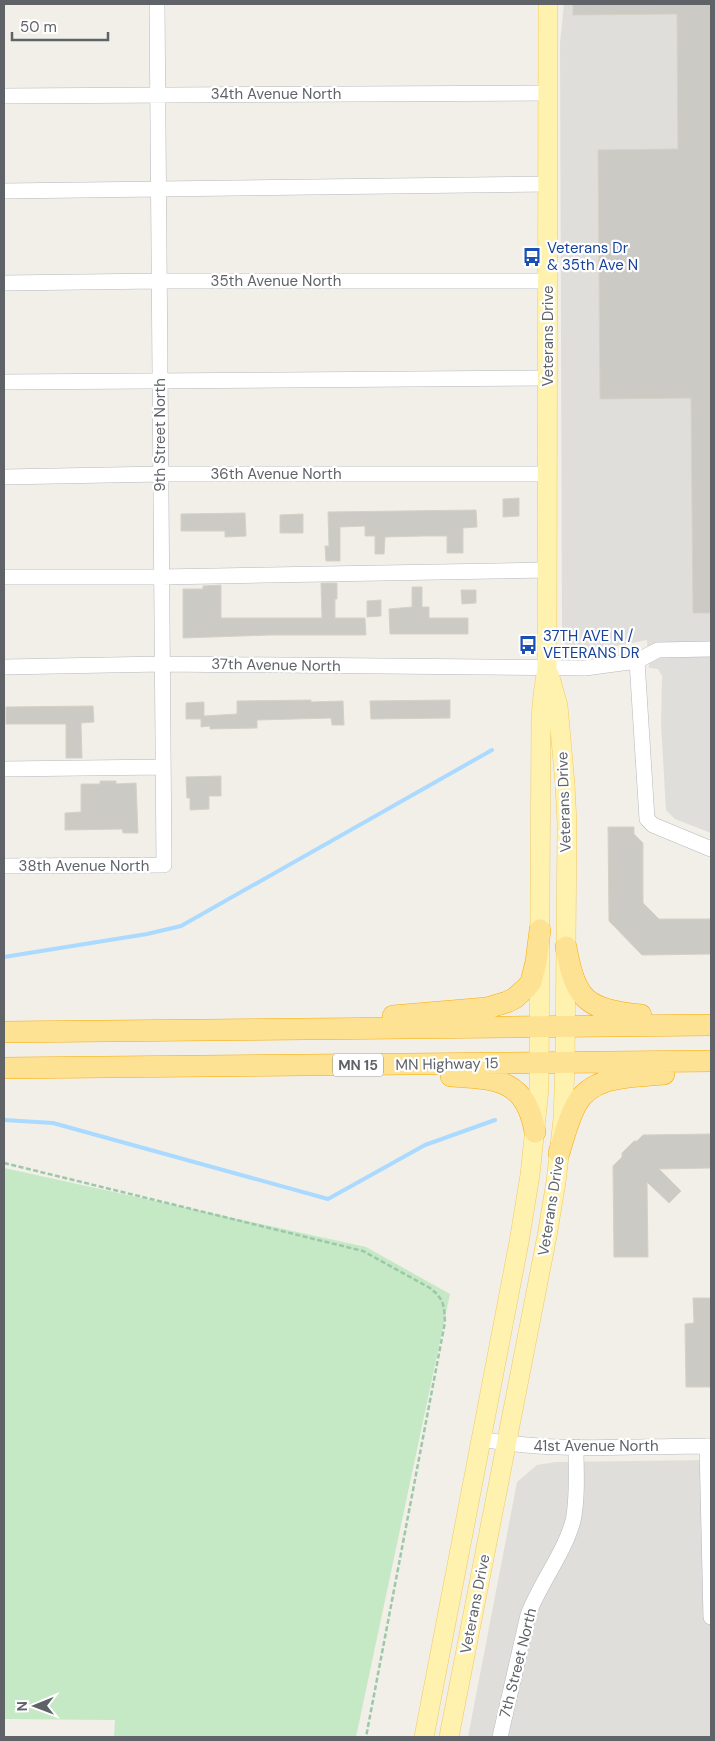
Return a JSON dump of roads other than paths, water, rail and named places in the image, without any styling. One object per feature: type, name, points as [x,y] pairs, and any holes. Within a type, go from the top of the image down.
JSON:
[{"type":"highway","points":[[262,1030],[487,1008],[507,1002],[522,993],[531,982],[536,962],[540,930]]},
{"type":"highway","points":[[566,947],[574,982],[587,1000],[596,1006],[620,1013],[711,1024]]},
{"type":"highway","points":[[4,1032],[711,1024]]},
{"type":"highway","name":"MN Highway 15","points":[[4,1068],[711,1061]]},
{"type":"highway","points":[[299,1065],[496,1080],[520,1094],[532,1114],[535,1132]]},
{"type":"highway","points":[[559,1153],[575,1106],[590,1088],[607,1081],[622,1078],[711,1069]]},
{"type":"main road","name":"Veterans Drive","points":[[424,1737],[523,1217],[535,1132],[540,1063],[541,718],[548,668],[548,4]]},
{"type":"main road","name":"Veterans Drive","points":[[450,1737],[547,1236],[559,1153],[565,1063],[567,824],[558,706],[548,668]]},
{"type":"street","name":"9th Street North","points":[[157,4],[164,865]]},
{"type":"street","name":"34th Avenue North","points":[[4,96],[548,93]]},
{"type":"street","points":[[4,191],[548,184]]},
{"type":"street","name":"35th Avenue North","points":[[4,283],[548,280]]},
{"type":"street","points":[[4,382],[548,378]]},
{"type":"street","name":"36th Avenue North","points":[[4,476],[548,474]]},
{"type":"street","points":[[4,577],[161,577],[547,570]]},
{"type":"street","name":"37th Avenue North","points":[[4,667],[162,664],[585,668],[637,661],[658,650],[711,649]]},
{"type":"street","points":[[637,661],[647,819],[653,825],[711,849]]},
{"type":"street","points":[[4,769],[163,767]]},
{"type":"street","name":"38th Avenue North","points":[[4,866],[164,865]]},
{"type":"street","name":"41st Avenue North","points":[[481,1440],[506,1444],[576,1447],[709,1446]]},
{"type":"street","points":[[709,1446],[711,1617]]},
{"type":"street","name":"7th Street North","points":[[500,1737],[528,1615],[566,1540],[573,1520],[576,1447]]},
{"type":"waterway","points":[[4,957],[147,934],[181,926],[492,750]]},
{"type":"waterway","points":[[4,1120],[53,1123],[328,1199],[425,1145],[495,1120]]},
{"type":"place","name":"Veterans Dr & 35th Ave N","points":[[532,257]]},
{"type":"place","name":"37TH AVE N / VETERANS DR","points":[[528,645]]}]
